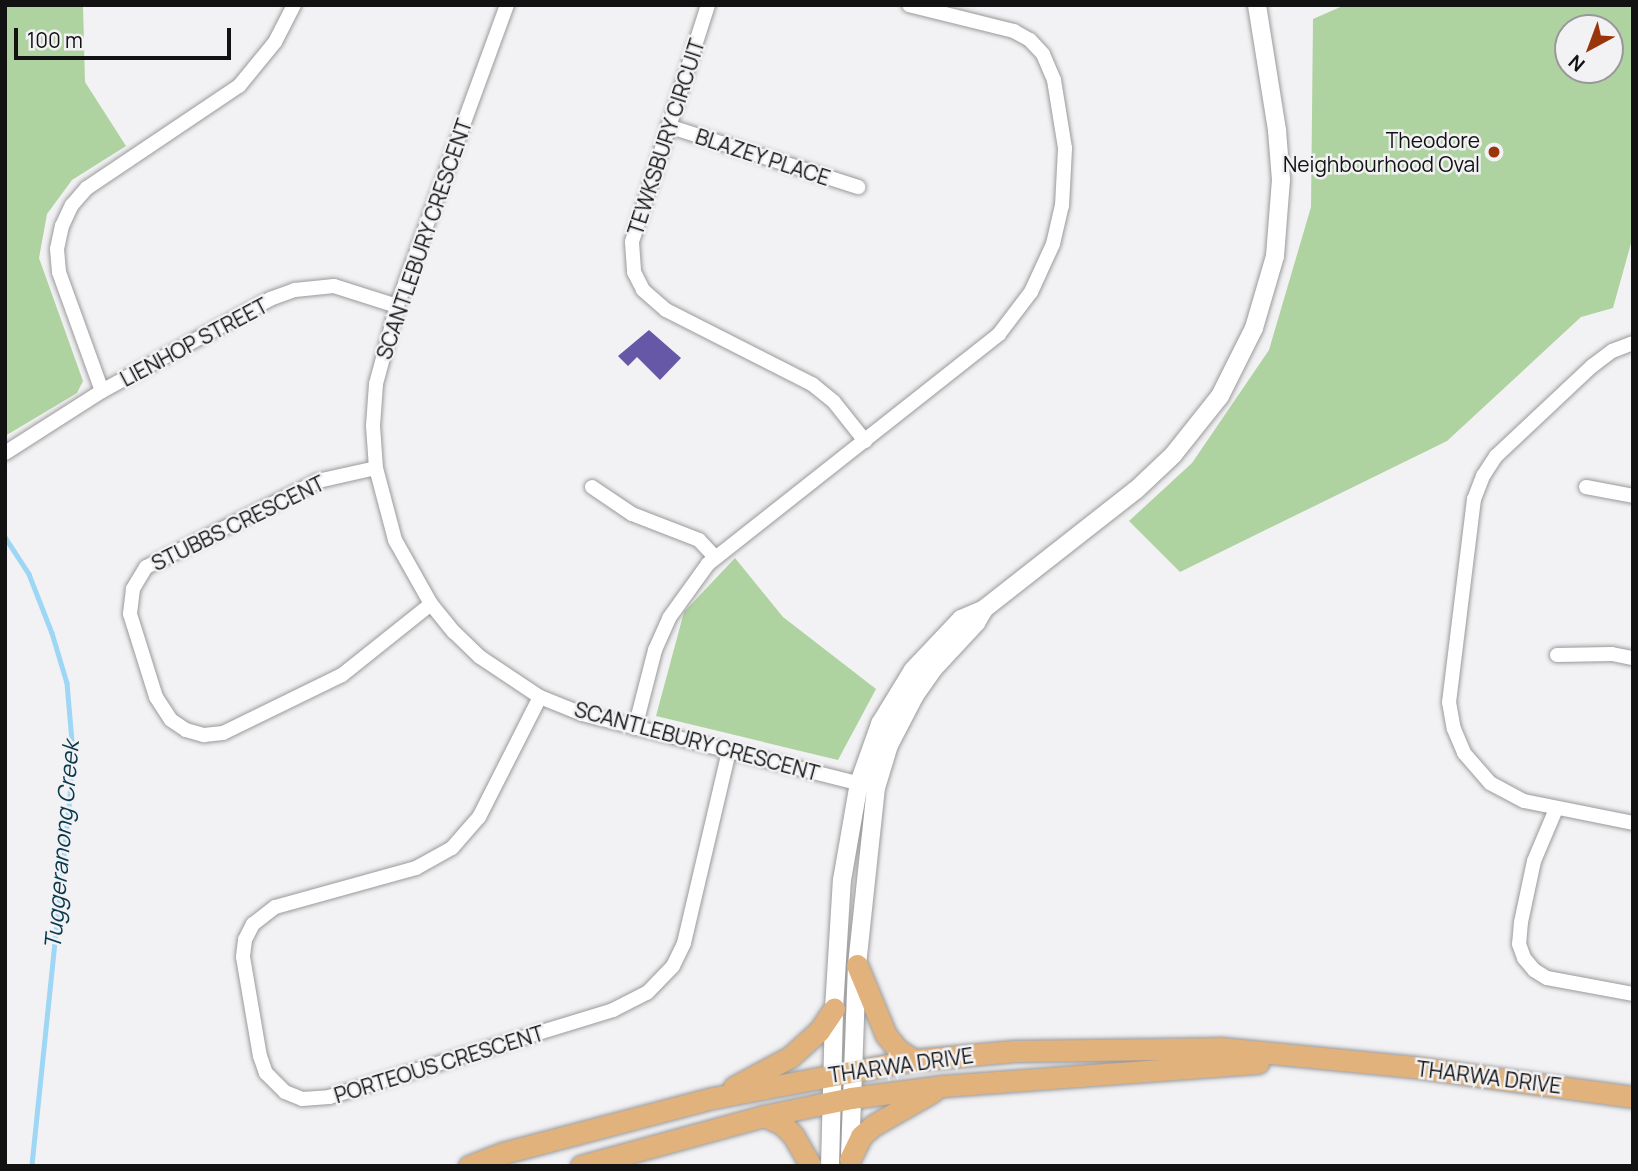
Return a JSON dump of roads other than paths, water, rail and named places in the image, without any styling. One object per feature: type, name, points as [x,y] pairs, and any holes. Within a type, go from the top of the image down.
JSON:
[{"type":"main road","points":[[857,965],[886,1035],[898,1050],[914,1060]]},
{"type":"main road","points":[[713,1098],[790,1057],[819,1031],[834,1009]]},
{"type":"main road","name":"THARWA DRIVE","points":[[469,1166],[503,1153],[713,1098],[914,1060],[1015,1051],[1220,1048],[1414,1067],[1633,1097]]},
{"type":"main road","name":"THARWA DRIVE","points":[[581,1166],[764,1116],[841,1100],[943,1086],[1222,1064],[1344,1061]]},
{"type":"main road","points":[[843,1164],[861,1136],[874,1125],[943,1086]]},
{"type":"main road","points":[[764,1116],[782,1124],[793,1135],[811,1166]]},
{"type":"street","points":[[102,391],[59,272],[57,249],[67,216],[88,188],[239,86],[275,42],[294,5]]},
{"type":"street","name":"SCANTLEBURY CRESCENT","points":[[507,5],[397,306],[385,342],[376,384],[373,426],[376,468],[396,540],[431,604],[480,657],[540,696],[582,714],[867,785]]},
{"type":"street","name":"TEWKSBURY CIRCUIT","points":[[708,5],[632,242],[634,272],[643,290],[666,310],[812,384],[834,402],[865,441]]},
{"type":"street","points":[[635,728],[655,650],[669,618],[688,588],[715,557],[974,356],[1016,314],[1031,292],[1048,256],[1065,187],[1065,148],[1054,80],[1043,54],[1030,40],[1014,31],[909,5]]},
{"type":"street","points":[[842,1072],[834,1009],[842,880],[867,785],[915,695],[934,667],[976,623],[984,609],[1136,490],[1173,456],[1220,396],[1244,352],[1263,304],[1275,256],[1281,205],[1277,130],[1257,5]]},
{"type":"street","name":"BLAZEY PLACE","points":[[668,126],[858,187]]},
{"type":"street","name":"LIENHOP STREET","points":[[5,453],[102,391],[270,299],[295,290],[334,286],[397,306]]},
{"type":"street","points":[[1633,343],[1612,351],[1592,366],[1496,456],[1483,476],[1474,499],[1450,689],[1454,729],[1464,753],[1490,783],[1524,802],[1633,823]]},
{"type":"street","name":"STUBBS CRESCENT","points":[[376,468],[318,481],[160,557],[146,567],[133,589],[130,614],[156,697],[171,720],[186,730],[204,735],[223,733],[342,675],[431,604]]},
{"type":"street","points":[[592,487],[632,514],[699,540],[715,557]]},
{"type":"street","points":[[1586,487],[1633,496]]},
{"type":"street","points":[[1557,655],[1612,654],[1633,658]]},
{"type":"street","name":"PORTEOUS CRESCENT","points":[[540,696],[479,817],[452,848],[416,868],[275,907],[253,924],[245,940],[243,957],[260,1056],[266,1073],[285,1092],[302,1098],[329,1097],[613,1010],[647,993],[665,976],[684,943],[729,751]]},
{"type":"street","points":[[843,1164],[842,1072],[857,965],[867,785]]},
{"type":"street","points":[[1556,808],[1534,861],[1521,922],[1520,944],[1524,958],[1534,970],[1547,978],[1633,994]]},
{"type":"waterway","name":"Tuggeranong Creek","points":[[5,537],[29,574],[52,633],[67,683],[72,741],[70,797],[32,1166]]},
{"type":"place","name":"Theodore Neighbourhood Oval","points":[[1494,152]]}]
